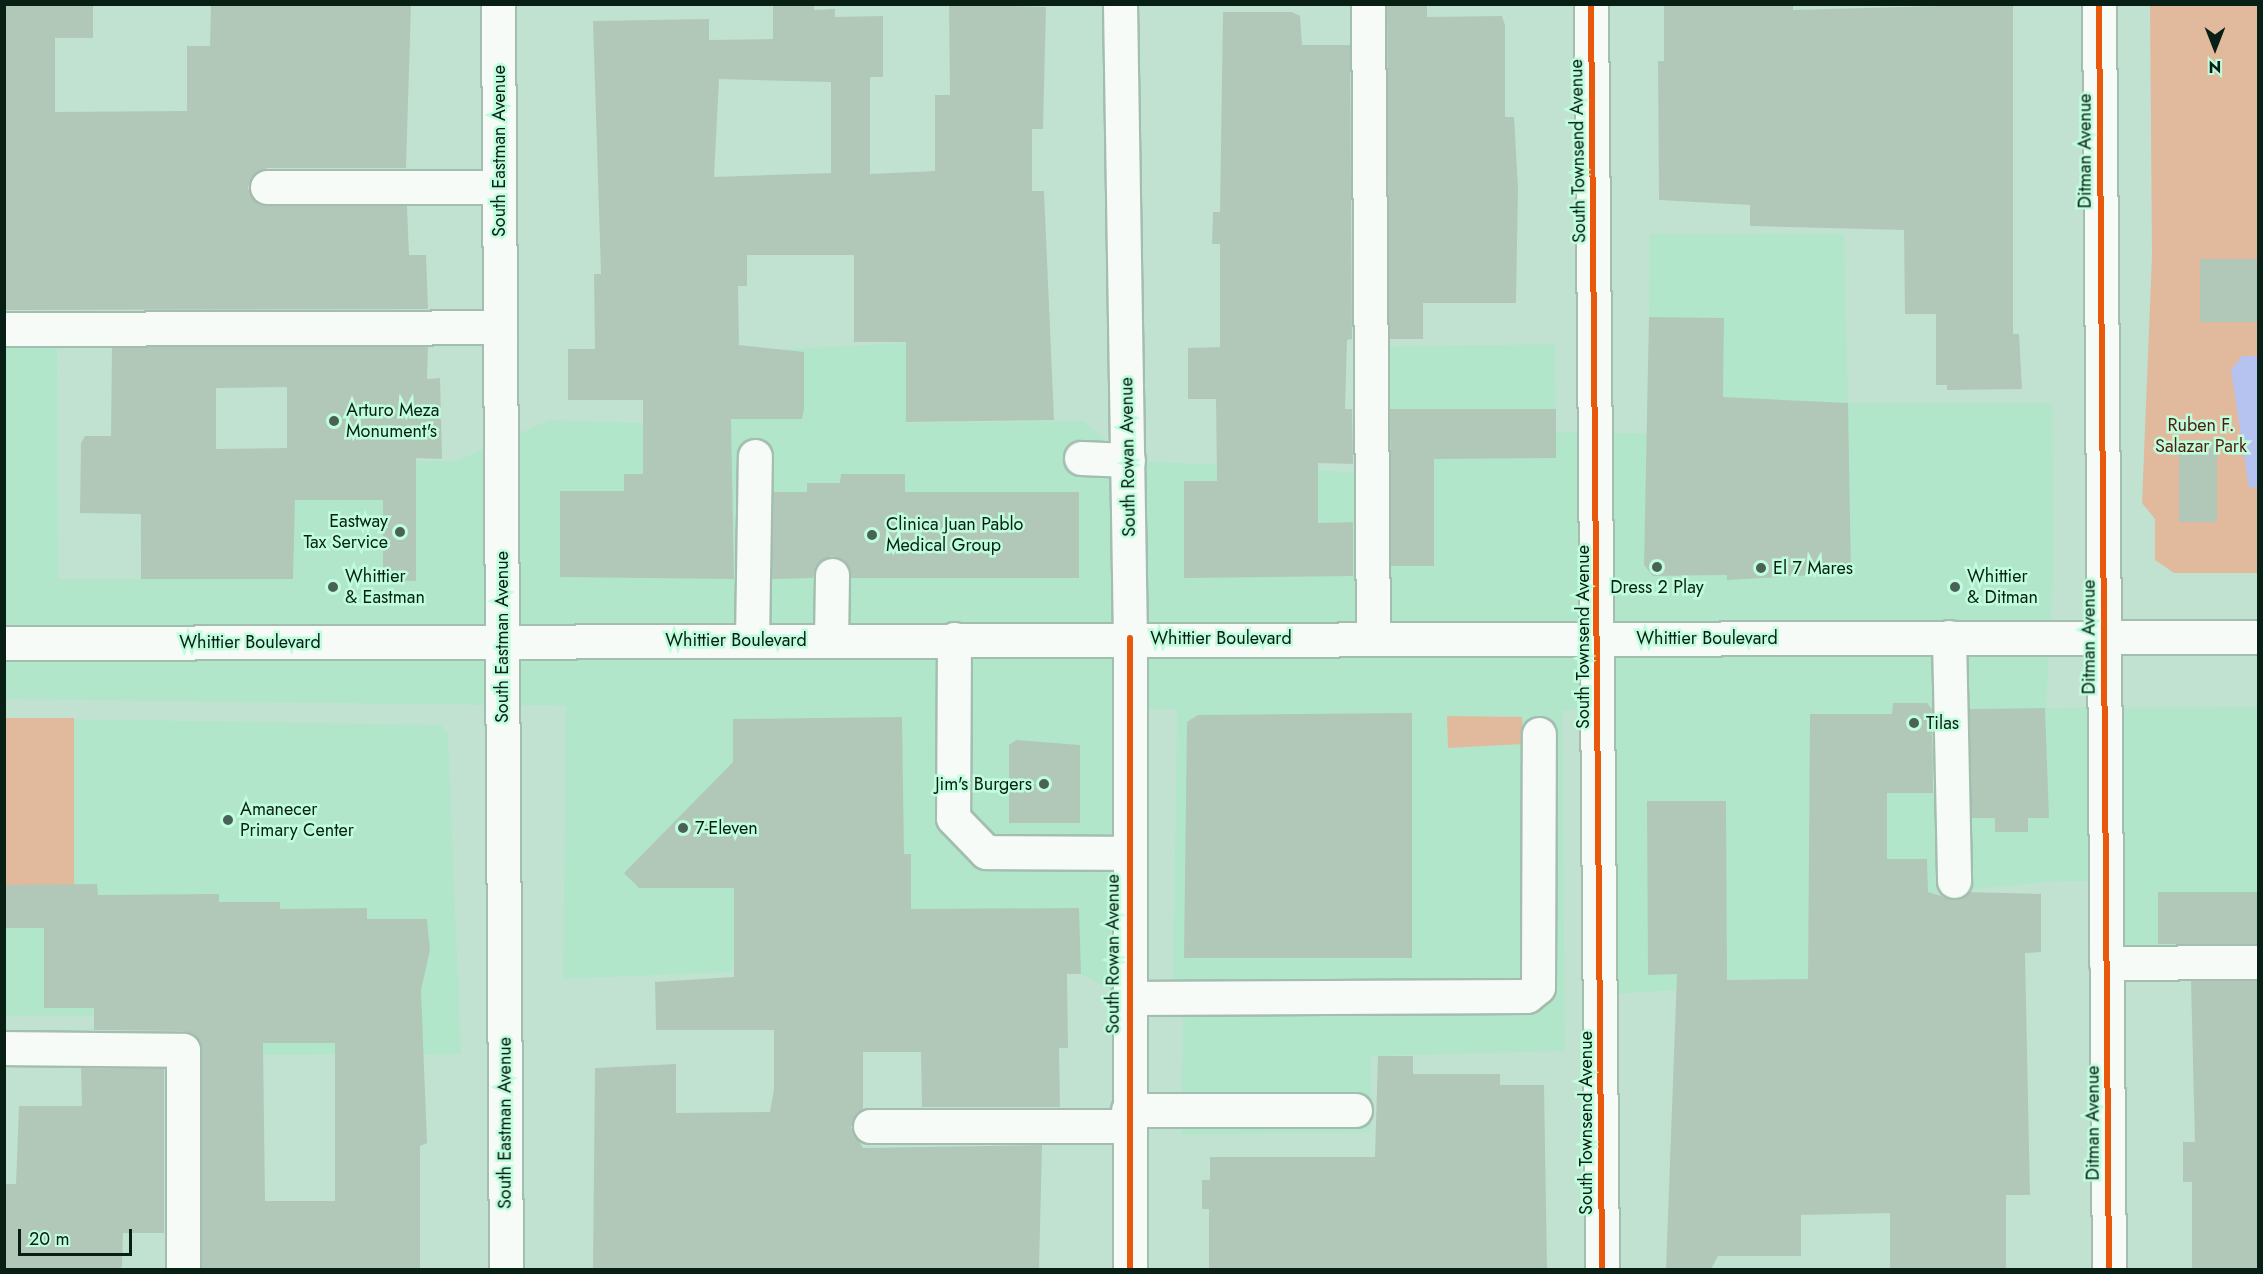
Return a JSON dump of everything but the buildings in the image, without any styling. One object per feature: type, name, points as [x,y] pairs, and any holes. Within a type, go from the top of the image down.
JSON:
[{"type":"street","name":"South Eastman Avenue","points":[[498,4],[506,1269]]},
{"type":"street","name":"South Rowan Avenue","points":[[1120,4],[1130,638],[1127,998],[1130,1269]]},
{"type":"street","points":[[1368,4],[1373,638]]},
{"type":"street","name":"South Townsend Avenue","points":[[1591,4],[1599,638],[1602,1269]]},
{"type":"street","name":"Ditman Avenue","points":[[2099,4],[2109,1269]]},
{"type":"street","points":[[267,187],[499,187]]},
{"type":"street","points":[[4,329],[500,327]]},
{"type":"street","points":[[752,640],[755,456]]},
{"type":"street","points":[[1081,458],[1128,460]]},
{"type":"street","points":[[831,640],[832,575]]},
{"type":"street","points":[[1949,637],[1953,881]]},
{"type":"street","name":"Whittier Boulevard","points":[[4,643],[1130,638],[2259,637]]},
{"type":"street","points":[[954,639],[953,818],[986,852],[1129,853]]},
{"type":"street","points":[[1127,998],[1527,996],[1538,987],[1539,734]]},
{"type":"street","points":[[2106,963],[2259,962]]},
{"type":"street","points":[[4,1048],[183,1050],[183,1269]]},
{"type":"street","points":[[870,1126],[1355,1110]]},
{"type":"shaded area","points":[[1650,234],[1844,234],[1848,403],[2052,403],[2054,558],[2046,708],[2258,707],[2258,968],[2106,963],[2106,881],[2049,882],[1892,897],[1885,976],[1600,995],[1598,710],[1562,710],[1565,1051],[1371,1056],[1370,1132],[1181,1135],[1183,998],[1173,997],[1177,709],[1130,710],[1127,998],[1081,974],[908,975],[734,959],[731,972],[563,979],[566,706],[5,699],[5,347],[57,348],[58,579],[141,579],[140,524],[288,529],[299,408],[384,461],[456,461],[550,420],[643,423],[733,352],[906,343],[906,423],[1084,421],[1128,460],[1371,473],[1371,347],[1555,344],[1556,432],[1723,435],[1724,319],[1649,317]]},
{"type":"shaded area","name":"Amanecer Primary Center","points":[[4,718],[441,725],[448,735],[461,1054],[201,1055],[201,1015],[5,1016]]},
{"type":"green space","name":"Ruben F. Salazar Park","points":[[2150,5],[2258,5],[2258,573],[2174,573],[2155,560],[2155,519],[2142,503],[2152,256]]},
{"type":"green space","points":[[1447,716],[1522,717],[1523,744],[1448,748]]},
{"type":"green space","points":[[4,718],[74,718],[74,885],[4,885]]},
{"type":"water","points":[[2242,356],[2258,356],[2258,487],[2249,488],[2231,370]]},
{"type":"cycle path","points":[[1591,4],[1602,1270]]},
{"type":"cycle path","points":[[2099,4],[2109,1270]]},
{"type":"cycle path","points":[[1130,638],[1130,1270]]},
{"type":"place","name":"Arturo Meza Monument's","points":[[334,421]]},
{"type":"place","name":"Eastway Tax Service","points":[[400,532]]},
{"type":"place","name":"Clinica Juan Pablo Medical Group","points":[[872,535]]},
{"type":"place","name":"Dress 2 Play","points":[[1657,567]]},
{"type":"place","name":"El 7 Mares","points":[[1761,568]]},
{"type":"place","name":"Whittier & Eastman","points":[[333,587]]},
{"type":"place","name":"Whittier & Ditman","points":[[1955,587]]},
{"type":"place","name":"Tilas","points":[[1914,723]]},
{"type":"place","name":"Jim's Burgers","points":[[1044,784]]},
{"type":"place","name":"Amanecer Primary Center","points":[[228,820]]},
{"type":"place","name":"7-Eleven","points":[[683,828]]}]
